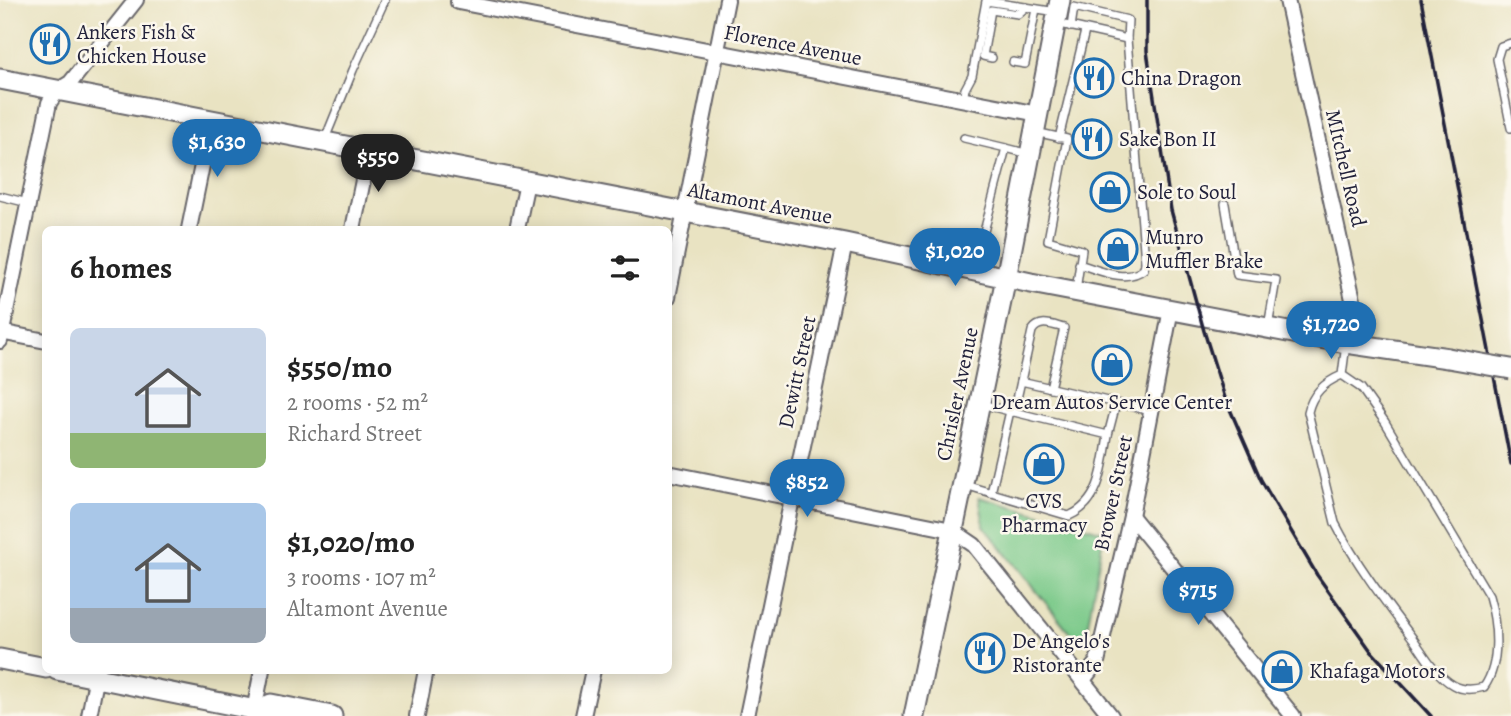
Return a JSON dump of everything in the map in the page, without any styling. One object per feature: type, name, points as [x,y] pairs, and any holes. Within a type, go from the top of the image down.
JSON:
[{"type":"main road","name":"Chrisler Avenue","points":[[914,716],[1036,123],[1064,14]]},
{"type":"main road","name":"Altamont Avenue","points":[[0,79],[845,243],[1006,278],[1354,344],[1511,369]]},
{"type":"main road","points":[[0,647],[42,656]]},
{"type":"main road","points":[[0,659],[42,667]]},
{"type":"main road","points":[[106,674],[286,716]]},
{"type":"main road","points":[[254,709],[332,716]]},
{"type":"street","points":[[42,341],[1,336],[49,103],[57,91],[70,83],[136,0]]},
{"type":"street","points":[[672,278],[727,0]]},
{"type":"street","name":"MItchell Road","points":[[1287,0],[1354,344]]},
{"type":"street","name":"Florence Avenue","points":[[458,2],[963,100],[1036,123]]},
{"type":"street","points":[[190,226],[211,121]]},
{"type":"street","points":[[354,226],[369,151]]},
{"type":"street","points":[[518,226],[527,182]]},
{"type":"street","name":"Dewitt Street","points":[[747,716],[845,243]]},
{"type":"street","name":"Brower Street","points":[[1083,680],[1097,662],[1132,516],[1171,309]]},
{"type":"street","points":[[672,474],[952,530],[974,545],[1111,716]]},
{"type":"street","points":[[1132,516],[1293,716]]},
{"type":"street","points":[[89,716],[102,674]]},
{"type":"street","points":[[254,709],[261,674]]},
{"type":"street","points":[[417,716],[425,674]]},
{"type":"street","points":[[583,716],[592,674]]},
{"type":"lane","points":[[323,142],[385,0]]},
{"type":"lane","points":[[963,100],[972,76],[986,1],[1064,14],[1128,20],[1127,39],[1144,269],[1138,275],[1126,277],[1079,264]]},
{"type":"lane","points":[[992,58],[983,57],[991,10],[1018,14],[1026,7]]},
{"type":"lane","points":[[1013,62],[1025,64],[1036,9]]},
{"type":"lane","points":[[1064,14],[1085,31],[1127,39]]},
{"type":"lane","points":[[1059,138],[1085,31]]},
{"type":"lane","points":[[1511,43],[1501,46],[1497,59],[1511,128]]},
{"type":"lane","points":[[1036,123],[1059,138],[1067,139],[1048,240],[1082,250],[1076,290]]},
{"type":"lane","points":[[964,138],[1030,154]]},
{"type":"lane","points":[[950,266],[953,255],[961,245],[982,239],[1006,148]]},
{"type":"lane","points":[[0,196],[29,203]]},
{"type":"lane","points":[[1225,204],[1237,275],[1276,280],[1268,328]]},
{"type":"lane","points":[[991,493],[1032,331],[1035,326],[1043,323],[1064,328],[1050,387]]},
{"type":"lane","points":[[1342,376],[1354,344]]},
{"type":"lane","points":[[1342,376],[1360,388],[1385,422],[1489,596],[1494,612],[1494,657],[1491,677],[1484,687],[1470,691],[1455,687],[1441,677],[1343,540],[1335,523],[1308,412],[1315,395],[1332,379],[1342,376]]},
{"type":"lane","points":[[1021,381],[1151,411]]},
{"type":"lane","points":[[978,403],[1108,435]]},
{"type":"lane","points":[[961,484],[1069,516],[1079,512],[1097,491],[1116,404]]},
{"type":"green space","points":[[979,497],[1104,532],[1087,630],[1075,639],[984,526]]},
{"type":"railway","points":[[1147,0],[1147,51],[1171,210],[1225,398],[1261,480],[1317,575],[1371,651],[1431,716]]},
{"type":"railway","points":[[1421,0],[1511,464]]},
{"type":"place","name":"Ankers Fish & Chicken House","points":[[50,44]]},
{"type":"place","name":"China Dragon","points":[[1094,78]]},
{"type":"place","name":"Sake Bon II","points":[[1092,139]]},
{"type":"place","name":"Sole to Soul","points":[[1110,192]]},
{"type":"place","name":"Munro Muffler Brake","points":[[1118,249]]},
{"type":"place","name":"Dream Autos Service Center","points":[[1112,365]]},
{"type":"place","name":"CVS Pharmacy","points":[[1044,464]]},
{"type":"place","name":"De Angelo's Ristorante","points":[[985,653]]},
{"type":"place","name":"Khafaga Motors","points":[[1282,671]]}]
